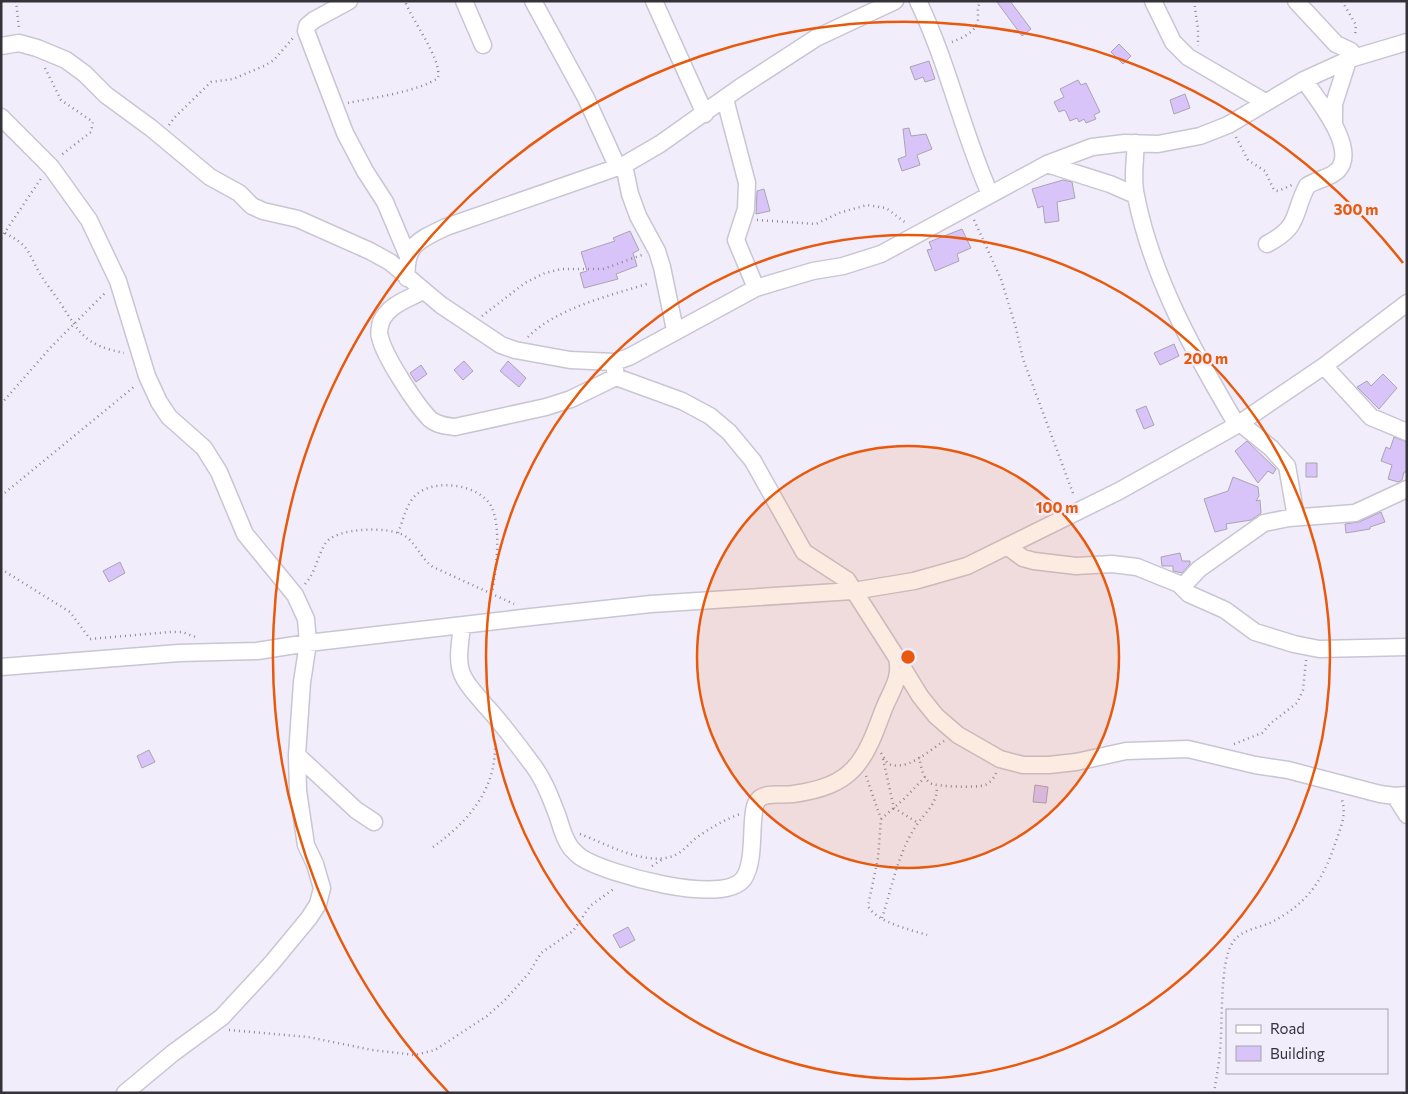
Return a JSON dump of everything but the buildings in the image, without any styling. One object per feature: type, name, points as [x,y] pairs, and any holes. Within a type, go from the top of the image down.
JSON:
[{"type":"street","points":[[349,1],[314,20],[307,26],[306,32],[334,106],[356,153],[385,202],[407,254],[407,278]]},
{"type":"street","points":[[464,1],[483,45]]},
{"type":"street","points":[[534,1],[621,167],[638,216],[657,251],[665,278],[675,330]]},
{"type":"street","points":[[654,1],[705,114]]},
{"type":"street","points":[[407,254],[414,244],[446,227],[621,167],[705,114],[816,38],[895,1]]},
{"type":"street","points":[[918,1],[939,48],[963,124],[990,194]]},
{"type":"street","points":[[1153,1],[1173,42],[1198,63],[1265,102]]},
{"type":"street","points":[[1296,1],[1336,44],[1349,54]]},
{"type":"street","points":[[423,291],[400,302],[388,312],[381,323],[379,336],[385,351],[430,419],[440,425],[455,427],[546,407],[571,399],[636,354],[675,330],[756,288],[813,271],[843,266],[881,254],[1047,164],[1092,147],[1136,143],[1158,144],[1200,136],[1228,125],[1349,54],[1407,42]]},
{"type":"street","points":[[1,46],[18,43],[38,48],[66,60],[85,74],[106,95],[163,138],[210,177],[240,193],[252,206],[263,211],[298,219],[390,262],[423,291],[501,345],[515,350],[615,370],[710,416],[729,432],[753,460],[804,552],[840,573],[848,580],[853,591],[920,696],[936,716],[958,735],[1000,759],[1023,765],[1049,765],[1076,762],[1126,751],[1188,749],[1208,752],[1255,765],[1288,770],[1337,784],[1401,796],[1407,815]]},
{"type":"street","points":[[1334,124],[1334,104],[1349,54]]},
{"type":"street","points":[[1267,244],[1283,236],[1292,225],[1307,186],[1338,170],[1343,161],[1342,144],[1334,124],[1304,80]]},
{"type":"street","points":[[725,99],[747,183],[746,209],[736,240],[756,288]]},
{"type":"street","points":[[1,117],[51,166],[89,220],[118,281],[148,376],[159,402],[169,417],[204,448],[214,464],[245,534],[295,595],[306,619],[308,643],[302,682],[297,755],[298,791],[305,838],[322,888],[318,904],[309,918],[246,994],[206,1031],[173,1053],[125,1093]]},
{"type":"street","points":[[1136,143],[1135,195],[1149,244],[1164,285],[1212,382],[1238,424],[1271,448],[1287,466],[1296,517]]},
{"type":"street","points":[[1047,164],[1110,184],[1135,195]]},
{"type":"street","points":[[1,667],[210,652],[257,651],[308,643],[651,604],[853,591],[914,581],[967,566],[1120,492],[1238,424],[1324,366],[1407,303]]},
{"type":"street","points":[[1324,366],[1371,417],[1407,432]]},
{"type":"street","points":[[1182,586],[1199,569],[1264,523],[1296,517],[1355,512],[1407,488]]},
{"type":"street","points":[[1008,547],[1023,558],[1034,561],[1076,566],[1112,564],[1137,567],[1182,586],[1189,594],[1225,610],[1255,632],[1307,647],[1319,649],[1407,647]]},
{"type":"street","points":[[462,625],[461,672],[471,690],[529,760],[544,782],[569,845],[580,857],[631,878],[654,884],[712,889],[733,886],[743,880],[750,866],[753,846],[753,808],[759,799],[768,795],[818,790],[852,772],[860,764],[887,700],[897,683],[900,669],[897,658]]},
{"type":"street","points":[[297,755],[356,810],[374,822]]},
{"type":"path","points":[[16,1],[19,20],[18,43]]},
{"type":"path","points":[[334,106],[417,88],[430,84],[438,78],[440,71],[405,1]]},
{"type":"path","points":[[939,48],[962,37],[975,28],[979,20],[978,5],[981,1]]},
{"type":"path","points":[[1194,1],[1198,28],[1198,63]]},
{"type":"path","points":[[1342,1],[1356,25],[1356,32],[1349,54]]},
{"type":"path","points":[[163,138],[174,118],[212,82],[233,79],[264,66],[274,60],[294,36],[306,32]]},
{"type":"path","points":[[1,238],[51,166],[71,145],[91,132],[92,122],[61,100],[38,48]]},
{"type":"path","points":[[1228,125],[1248,160],[1265,170],[1274,190],[1298,184],[1307,186]]},
{"type":"path","points":[[741,223],[760,219],[816,224],[839,213],[867,205],[878,206],[896,214],[918,235]]},
{"type":"path","points":[[968,208],[1001,279],[1023,359],[1062,459],[1079,512]]},
{"type":"path","points":[[5,233],[24,244],[30,252],[40,274],[73,325],[92,344],[142,357]]},
{"type":"path","points":[[472,326],[489,309],[525,283],[545,273],[561,268],[603,268],[657,251]]},
{"type":"path","points":[[515,350],[548,320],[600,299],[665,278]]},
{"type":"path","points":[[1,404],[73,325],[118,281]]},
{"type":"path","points":[[1,496],[148,376]]},
{"type":"path","points":[[398,533],[412,499],[418,493],[428,488],[443,486],[472,489],[490,505],[494,514],[497,559],[492,593]]},
{"type":"path","points":[[295,595],[316,569],[326,542],[335,536],[370,529],[398,533],[406,537],[424,560],[433,567],[510,602],[531,617]]},
{"type":"path","points":[[1,569],[70,612],[90,639],[182,632],[201,640],[210,652]]},
{"type":"path","points":[[1208,752],[1259,735],[1297,703],[1303,690],[1307,647]]},
{"type":"path","points":[[876,729],[894,808],[918,823]]},
{"type":"path","points":[[433,847],[470,816],[481,800],[490,778],[494,756],[494,734]]},
{"type":"path","points":[[883,758],[888,764],[896,766],[909,764],[958,735]]},
{"type":"path","points":[[919,757],[925,777],[930,783],[937,786],[979,787],[987,785],[993,779],[1000,759]]},
{"type":"path","points":[[860,764],[872,791],[881,819],[878,858],[868,906],[872,912],[882,918],[927,935]]},
{"type":"path","points":[[881,819],[925,777]]},
{"type":"path","points":[[1214,1093],[1220,1052],[1223,982],[1233,942],[1245,932],[1269,923],[1288,912],[1307,896],[1323,878],[1344,815],[1337,784]]},
{"type":"path","points":[[882,918],[904,847],[918,823],[930,811],[935,802],[937,786]]},
{"type":"path","points":[[562,830],[622,851],[652,859],[663,859],[678,854],[709,829],[753,808]]},
{"type":"path","points":[[206,1031],[223,1030],[308,1037],[372,1050],[415,1055],[435,1050],[486,1016],[523,981],[541,953],[573,931],[590,906],[602,895],[631,878]]}]
